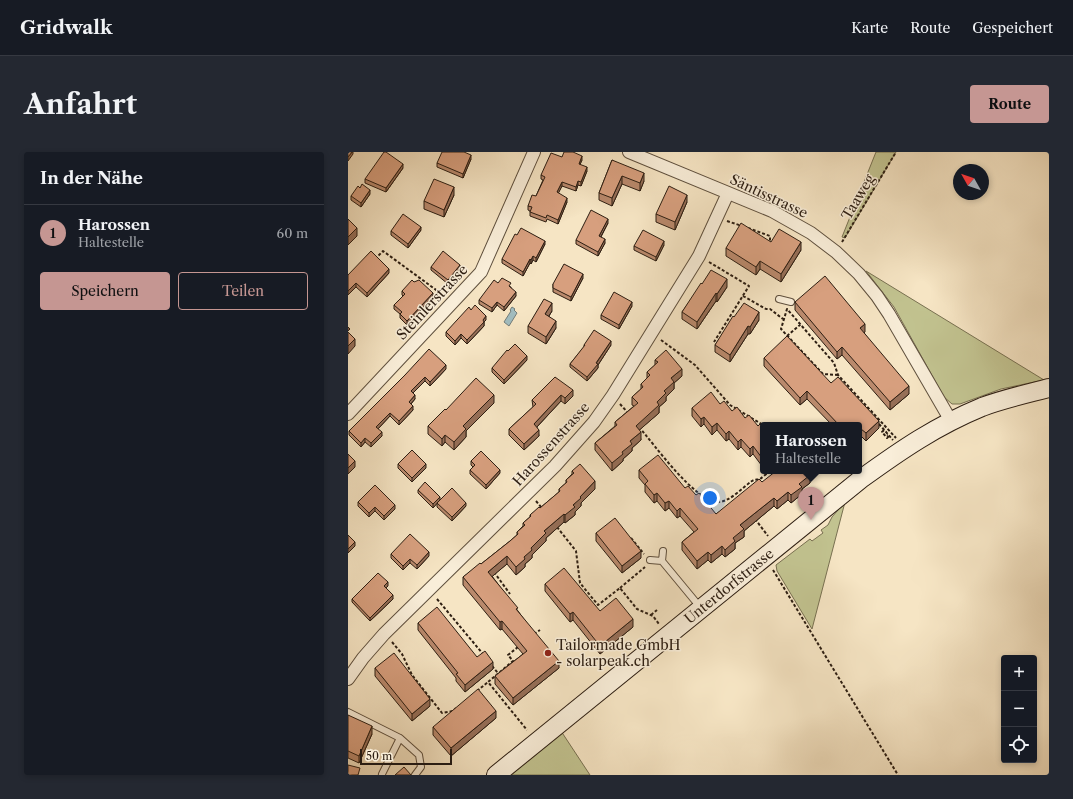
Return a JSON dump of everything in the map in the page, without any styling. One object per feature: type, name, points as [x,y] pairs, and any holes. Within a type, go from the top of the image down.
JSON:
[{"type":"street","name":"Steinlerstrasse","points":[[348,414],[481,272],[534,152]]},
{"type":"street","name":"Säntisstrasse","points":[[629,152],[772,211],[811,233],[836,252],[859,274],[881,302],[951,421]]},
{"type":"street","name":"Harossenstrasse","points":[[348,679],[363,658],[384,634],[568,453],[601,412],[698,256],[728,193]]},
{"type":"street","name":"Unterdorfstrasse","points":[[496,775],[861,479],[897,453],[935,429],[982,407],[1049,388]]},
{"type":"lane","points":[[779,299],[791,302]]},
{"type":"lane","points":[[662,561],[663,551]]},
{"type":"lane","points":[[648,558],[662,561],[701,609]]},
{"type":"lane","points":[[348,712],[400,738],[419,755],[421,767],[415,775]]},
{"type":"lane","points":[[382,774],[400,738]]},
{"type":"path","name":"Taaweg","points":[[836,252],[896,152]]},
{"type":"path","points":[[724,220],[770,236],[770,246]]},
{"type":"path","points":[[375,259],[383,251],[449,299]]},
{"type":"path","points":[[698,256],[749,286],[714,342]]},
{"type":"path","points":[[743,296],[770,310],[783,320]]},
{"type":"path","points":[[787,309],[781,329],[823,374],[838,375]]},
{"type":"path","points":[[791,313],[834,362],[838,375],[896,438]]},
{"type":"path","points":[[787,336],[800,324]]},
{"type":"path","points":[[657,337],[695,365],[730,405],[760,423]]},
{"type":"path","points":[[618,401],[630,415]]},
{"type":"path","points":[[634,421],[683,480],[714,502],[723,501],[736,494],[753,480],[760,479],[766,474]]},
{"type":"path","points":[[880,421],[878,424],[892,440]]},
{"type":"path","points":[[757,479],[762,484]]},
{"type":"path","points":[[748,484],[752,489]]},
{"type":"path","points":[[528,492],[543,510]]},
{"type":"path","points":[[754,517],[772,540]]},
{"type":"path","points":[[557,527],[576,551],[580,583],[598,605],[646,567]]},
{"type":"path","points":[[631,538],[648,558]]},
{"type":"path","points":[[765,557],[898,775]]},
{"type":"path","points":[[491,569],[510,594]]},
{"type":"path","points":[[620,588],[637,609],[651,615],[668,636]]},
{"type":"path","points":[[429,589],[483,655]]},
{"type":"path","points":[[651,615],[658,610]]},
{"type":"path","points":[[529,638],[540,630]]},
{"type":"path","points":[[384,634],[402,654],[412,675],[442,713],[453,711],[458,706]]},
{"type":"path","points":[[476,691],[513,661],[508,655],[519,646]]},
{"type":"path","points":[[488,661],[498,673]]},
{"type":"path","points":[[488,682],[524,728],[530,731]]},
{"type":"green space","points":[[876,152],[896,152],[845,238],[842,237]]},
{"type":"green space","points":[[866,271],[1044,380],[1001,389],[960,404],[952,404],[944,397],[894,307]]},
{"type":"green space","points":[[845,502],[812,629],[777,571],[776,565],[810,539],[812,541],[823,533],[821,530],[828,525],[832,517]]},
{"type":"green space","points":[[561,731],[590,775],[508,775]]},
{"type":"water","points":[[512,307],[517,313],[509,326],[504,322]]},
{"type":"building","points":[[384,152],[403,164],[386,188],[365,179]]},
{"type":"building","points":[[442,152],[464,152],[471,155],[463,174],[437,163]]},
{"type":"building","points":[[564,152],[573,152],[582,156],[579,164],[587,167],[581,182],[578,181],[576,187],[562,182],[557,192],[567,198],[558,220],[547,215],[546,218],[530,212],[532,207],[528,206],[532,195],[536,196],[545,177],[541,175],[551,153],[562,157]]},
{"type":"building","points":[[612,160],[644,173],[640,183],[622,176],[612,198],[599,193]]},
{"type":"building","points":[[434,179],[454,187],[444,210],[424,201]]},
{"type":"building","points":[[362,184],[370,190],[361,203],[351,196],[358,186],[360,188]]},
{"type":"building","points":[[669,186],[687,195],[675,222],[656,214]]},
{"type":"building","points":[[591,210],[608,219],[599,236],[605,239],[598,252],[576,240]]},
{"type":"building","points":[[403,214],[421,227],[408,244],[391,231]]},
{"type":"building","points":[[348,219],[357,228],[348,237]]},
{"type":"building","points":[[741,223],[771,242],[779,229],[801,242],[781,274],[760,261],[756,267],[726,248]]},
{"type":"building","points":[[521,228],[545,241],[536,258],[533,256],[531,260],[530,259],[523,272],[502,259],[515,234],[517,235]]},
{"type":"building","points":[[643,230],[664,241],[656,257],[634,246]]},
{"type":"building","points":[[371,251],[389,269],[367,293],[356,283],[348,291],[348,275]]},
{"type":"building","points":[[443,251],[460,265],[448,280],[431,267]]},
{"type":"building","points":[[564,264],[583,274],[571,297],[553,288],[553,284]]},
{"type":"building","points":[[711,270],[727,279],[697,322],[682,312]]},
{"type":"building","points":[[825,276],[865,324],[860,328],[909,386],[890,402],[842,347],[837,352],[795,302]]},
{"type":"building","points":[[502,278],[511,283],[509,286],[516,292],[504,307],[497,302],[492,308],[479,300],[494,280],[498,283]]},
{"type":"building","points":[[412,280],[414,282],[419,280],[433,293],[407,321],[400,314],[402,312],[394,305],[405,294],[402,291]]},
{"type":"building","points":[[614,292],[632,302],[619,325],[601,315]]},
{"type":"building","points":[[544,299],[552,303],[545,314],[556,321],[546,337],[528,326]]},
{"type":"building","points":[[744,303],[759,312],[750,327],[748,326],[730,355],[715,345],[733,316],[734,317]]},
{"type":"building","points":[[475,305],[486,316],[483,320],[484,322],[467,340],[461,334],[455,341],[446,332],[469,307],[471,310]]},
{"type":"building","points":[[594,330],[611,341],[596,363],[598,364],[587,377],[570,364],[585,345]]},
{"type":"building","points":[[348,332],[355,339],[348,346]]},
{"type":"building","points":[[787,336],[831,383],[838,377],[879,421],[866,433],[862,430],[862,422],[836,422],[807,391],[800,398],[764,358]]},
{"type":"building","points":[[515,344],[527,356],[504,380],[492,368],[507,350],[508,351]]},
{"type":"building","points":[[429,349],[446,365],[430,382],[425,377],[411,391],[415,395],[409,402],[413,406],[399,421],[390,413],[376,427],[382,432],[371,443],[365,438],[361,443],[349,431]]},
{"type":"building","points":[[666,350],[682,369],[671,378],[674,382],[664,391],[666,393],[657,402],[659,405],[636,426],[641,432],[630,441],[632,444],[622,452],[623,454],[612,463],[595,443],[617,425],[615,422],[638,403],[632,397],[643,387],[641,384],[650,375],[647,372],[658,362],[655,360]]},
{"type":"building","points":[[555,377],[573,390],[565,398],[561,395],[534,424],[539,430],[524,444],[509,429],[536,404],[532,400]]},
{"type":"building","points":[[476,378],[494,395],[463,426],[466,429],[454,442],[445,435],[442,439],[428,426],[445,409],[446,410]]},
{"type":"building","points":[[711,392],[720,404],[724,401],[732,411],[737,407],[745,418],[749,415],[758,426],[760,424],[760,455],[753,446],[750,449],[741,439],[738,442],[729,431],[726,434],[717,423],[712,427],[704,417],[701,419],[692,408]]},
{"type":"building","points":[[412,450],[426,464],[412,478],[398,464]]},
{"type":"building","points":[[481,451],[500,470],[486,485],[470,470],[475,465],[471,461]]},
{"type":"building","points":[[348,454],[355,461],[348,468]]},
{"type":"building","points":[[658,455],[685,488],[688,486],[696,495],[699,493],[716,514],[759,479],[762,482],[772,474],[810,475],[799,484],[802,487],[791,495],[788,492],[777,501],[774,498],[740,525],[744,529],[733,538],[735,541],[725,550],[722,546],[711,555],[708,552],[697,561],[682,542],[698,529],[680,508],[677,511],[669,501],[665,503],[657,493],[654,495],[645,484],[648,481],[639,470]]},
{"type":"building","points":[[580,464],[595,481],[573,505],[575,507],[544,531],[546,533],[531,548],[532,550],[524,557],[525,559],[516,567],[507,556],[488,572],[559,661],[513,698],[495,676],[527,651],[502,621],[500,622],[463,577],[518,534],[517,532],[525,525],[523,523],[531,516],[530,515],[560,491],[559,489],[567,482],[566,480],[574,473],[572,471]]},
{"type":"building","points":[[425,482],[440,497],[433,504],[418,490]]},
{"type":"building","points":[[375,485],[395,505],[384,516],[375,507],[369,513],[358,502]]},
{"type":"building","points":[[452,488],[466,503],[452,517],[437,503]]},
{"type":"building","points":[[615,518],[641,551],[622,566],[596,533]]},
{"type":"building","points":[[410,534],[429,552],[417,565],[410,559],[403,566],[391,554]]},
{"type":"building","points":[[348,535],[355,542],[348,549]]},
{"type":"building","points":[[564,568],[600,611],[616,598],[633,619],[600,646],[573,612],[570,614],[545,584]]},
{"type":"building","points":[[378,573],[388,582],[384,586],[393,595],[370,618],[352,599]]},
{"type":"building","points":[[437,607],[477,657],[485,651],[493,662],[465,685],[456,674],[458,673],[418,623]]},
{"type":"building","points":[[394,653],[430,699],[412,714],[375,668]]},
{"type":"building","points":[[478,689],[496,711],[451,748],[433,727]]},
{"type":"building","points":[[348,715],[372,726],[359,756],[348,751]]},
{"type":"building","points":[[348,765],[360,768],[358,775],[348,775]]},
{"type":"building","points":[[404,767],[411,775],[395,775]]},
{"type":"place","name":"Harossen","points":[[811,520]]},
{"type":"place","name":"Tailormade GmbH - solarpeak.ch","points":[[548,653]]}]
